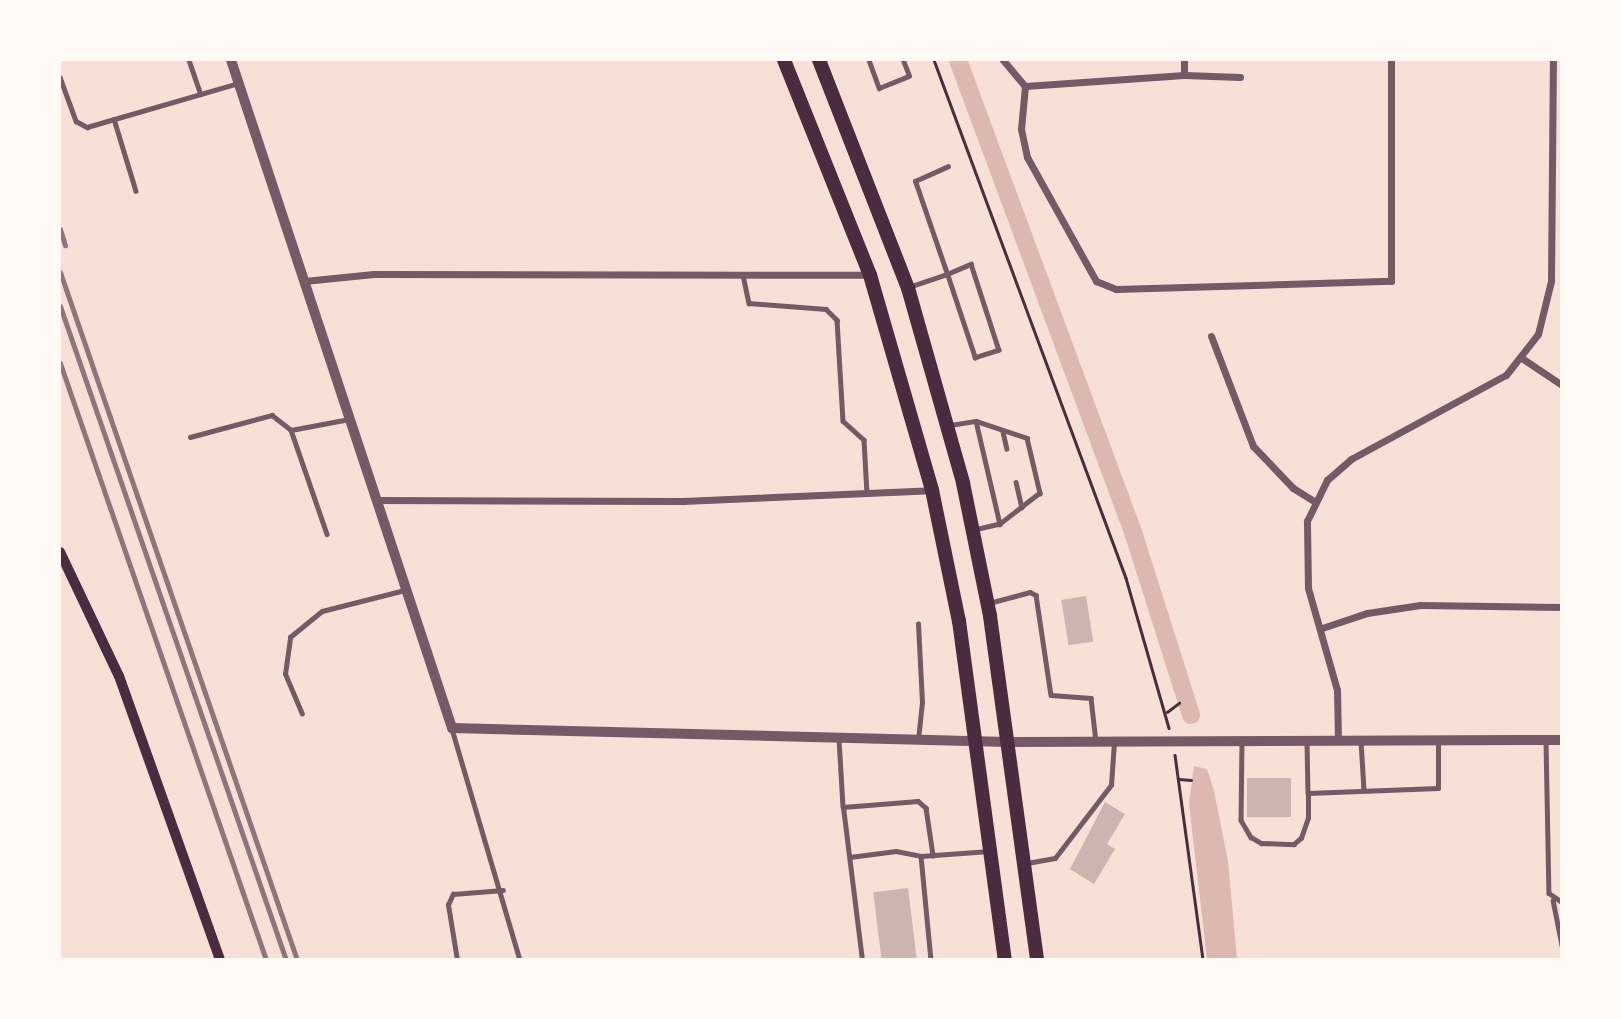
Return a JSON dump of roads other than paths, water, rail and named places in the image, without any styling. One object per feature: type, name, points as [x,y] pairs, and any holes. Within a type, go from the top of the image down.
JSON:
[{"type":"highway","points":[[784,60],[870,275],[932,490],[959,621],[1005,960]]},
{"type":"highway","points":[[819,60],[908,288],[949,426],[988,603],[1037,960]]},
{"type":"main road","points":[[60,552],[120,676],[220,960]]},
{"type":"street","points":[[231,60],[452,728],[1008,742],[1562,740]]},
{"type":"street","points":[[1003,60],[1025,86],[1021,129],[1027,157],[1096,281],[1116,289],[1391,281],[1391,60]]},
{"type":"street","points":[[1184,60],[1184,75]]},
{"type":"street","points":[[1338,740],[1337,690],[1304,560],[1307,521],[1314,501],[1327,480],[1351,458],[1491,385],[1523,359],[1545,316],[1551,281],[1553,60]]},
{"type":"street","points":[[1025,86],[1184,75],[1240,77]]},
{"type":"street","points":[[1552,199],[1562,200]]},
{"type":"street","points":[[304,281],[374,274],[870,275]]},
{"type":"street","points":[[1211,336],[1253,446],[1293,488],[1314,501]]},
{"type":"street","points":[[1523,359],[1562,385]]},
{"type":"street","points":[[376,500],[683,501],[932,490]]},
{"type":"street","points":[[1322,628],[1367,613],[1420,605],[1562,607]]},
{"type":"lane","points":[[189,60],[201,94]]},
{"type":"lane","points":[[869,60],[879,88],[909,76],[903,60]]},
{"type":"lane","points":[[60,77],[76,121],[87,127],[239,83]]},
{"type":"lane","points":[[114,120],[136,191]]},
{"type":"lane","points":[[908,288],[947,274],[971,264],[999,349],[975,358],[947,274],[915,181],[948,166]]},
{"type":"lane","points":[[743,275],[749,303],[826,309],[836,320],[843,421],[864,440],[867,493]]},
{"type":"lane","points":[[190,437],[272,415],[291,430],[327,534]]},
{"type":"lane","points":[[291,430],[350,419]]},
{"type":"lane","points":[[949,426],[975,421],[1027,438],[1040,493],[1000,524],[974,530]]},
{"type":"lane","points":[[975,421],[1000,524]]},
{"type":"lane","points":[[1003,431],[1007,449]]},
{"type":"lane","points":[[1016,482],[1023,506]]},
{"type":"lane","points":[[302,714],[285,674],[290,637],[322,611],[406,590]]},
{"type":"lane","points":[[988,603],[1031,592],[1037,595],[1052,695],[1091,698],[1096,742]]},
{"type":"lane","points":[[918,624],[922,704],[918,740]]},
{"type":"lane","points":[[452,728],[503,890],[520,960]]},
{"type":"lane","points":[[839,739],[862,960]]},
{"type":"lane","points":[[1308,793],[1438,788],[1438,739]]},
{"type":"lane","points":[[1361,740],[1364,790]]},
{"type":"lane","points":[[1546,740],[1549,893],[1553,899],[1562,945]]},
{"type":"lane","points":[[1242,741],[1241,820],[1261,843],[1294,844],[1306,829],[1307,741]]},
{"type":"lane","points":[[1024,863],[1055,858],[1111,785],[1114,742]]},
{"type":"lane","points":[[844,807],[918,801],[926,808],[933,855]]},
{"type":"lane","points":[[850,857],[896,851],[921,856],[990,851]]},
{"type":"lane","points":[[921,856],[931,960]]},
{"type":"lane","points":[[457,960],[449,905],[453,894],[503,890]]},
{"type":"lane","points":[[1553,899],[1562,902]]},
{"type":"waterway","points":[[958,60],[1133,532],[1191,715]]},
{"type":"railway","points":[[60,229],[65,245]]},
{"type":"railway","points":[[60,272],[297,960]]},
{"type":"railway","points":[[60,306],[286,960]]},
{"type":"railway","points":[[60,363],[266,960]]}]
